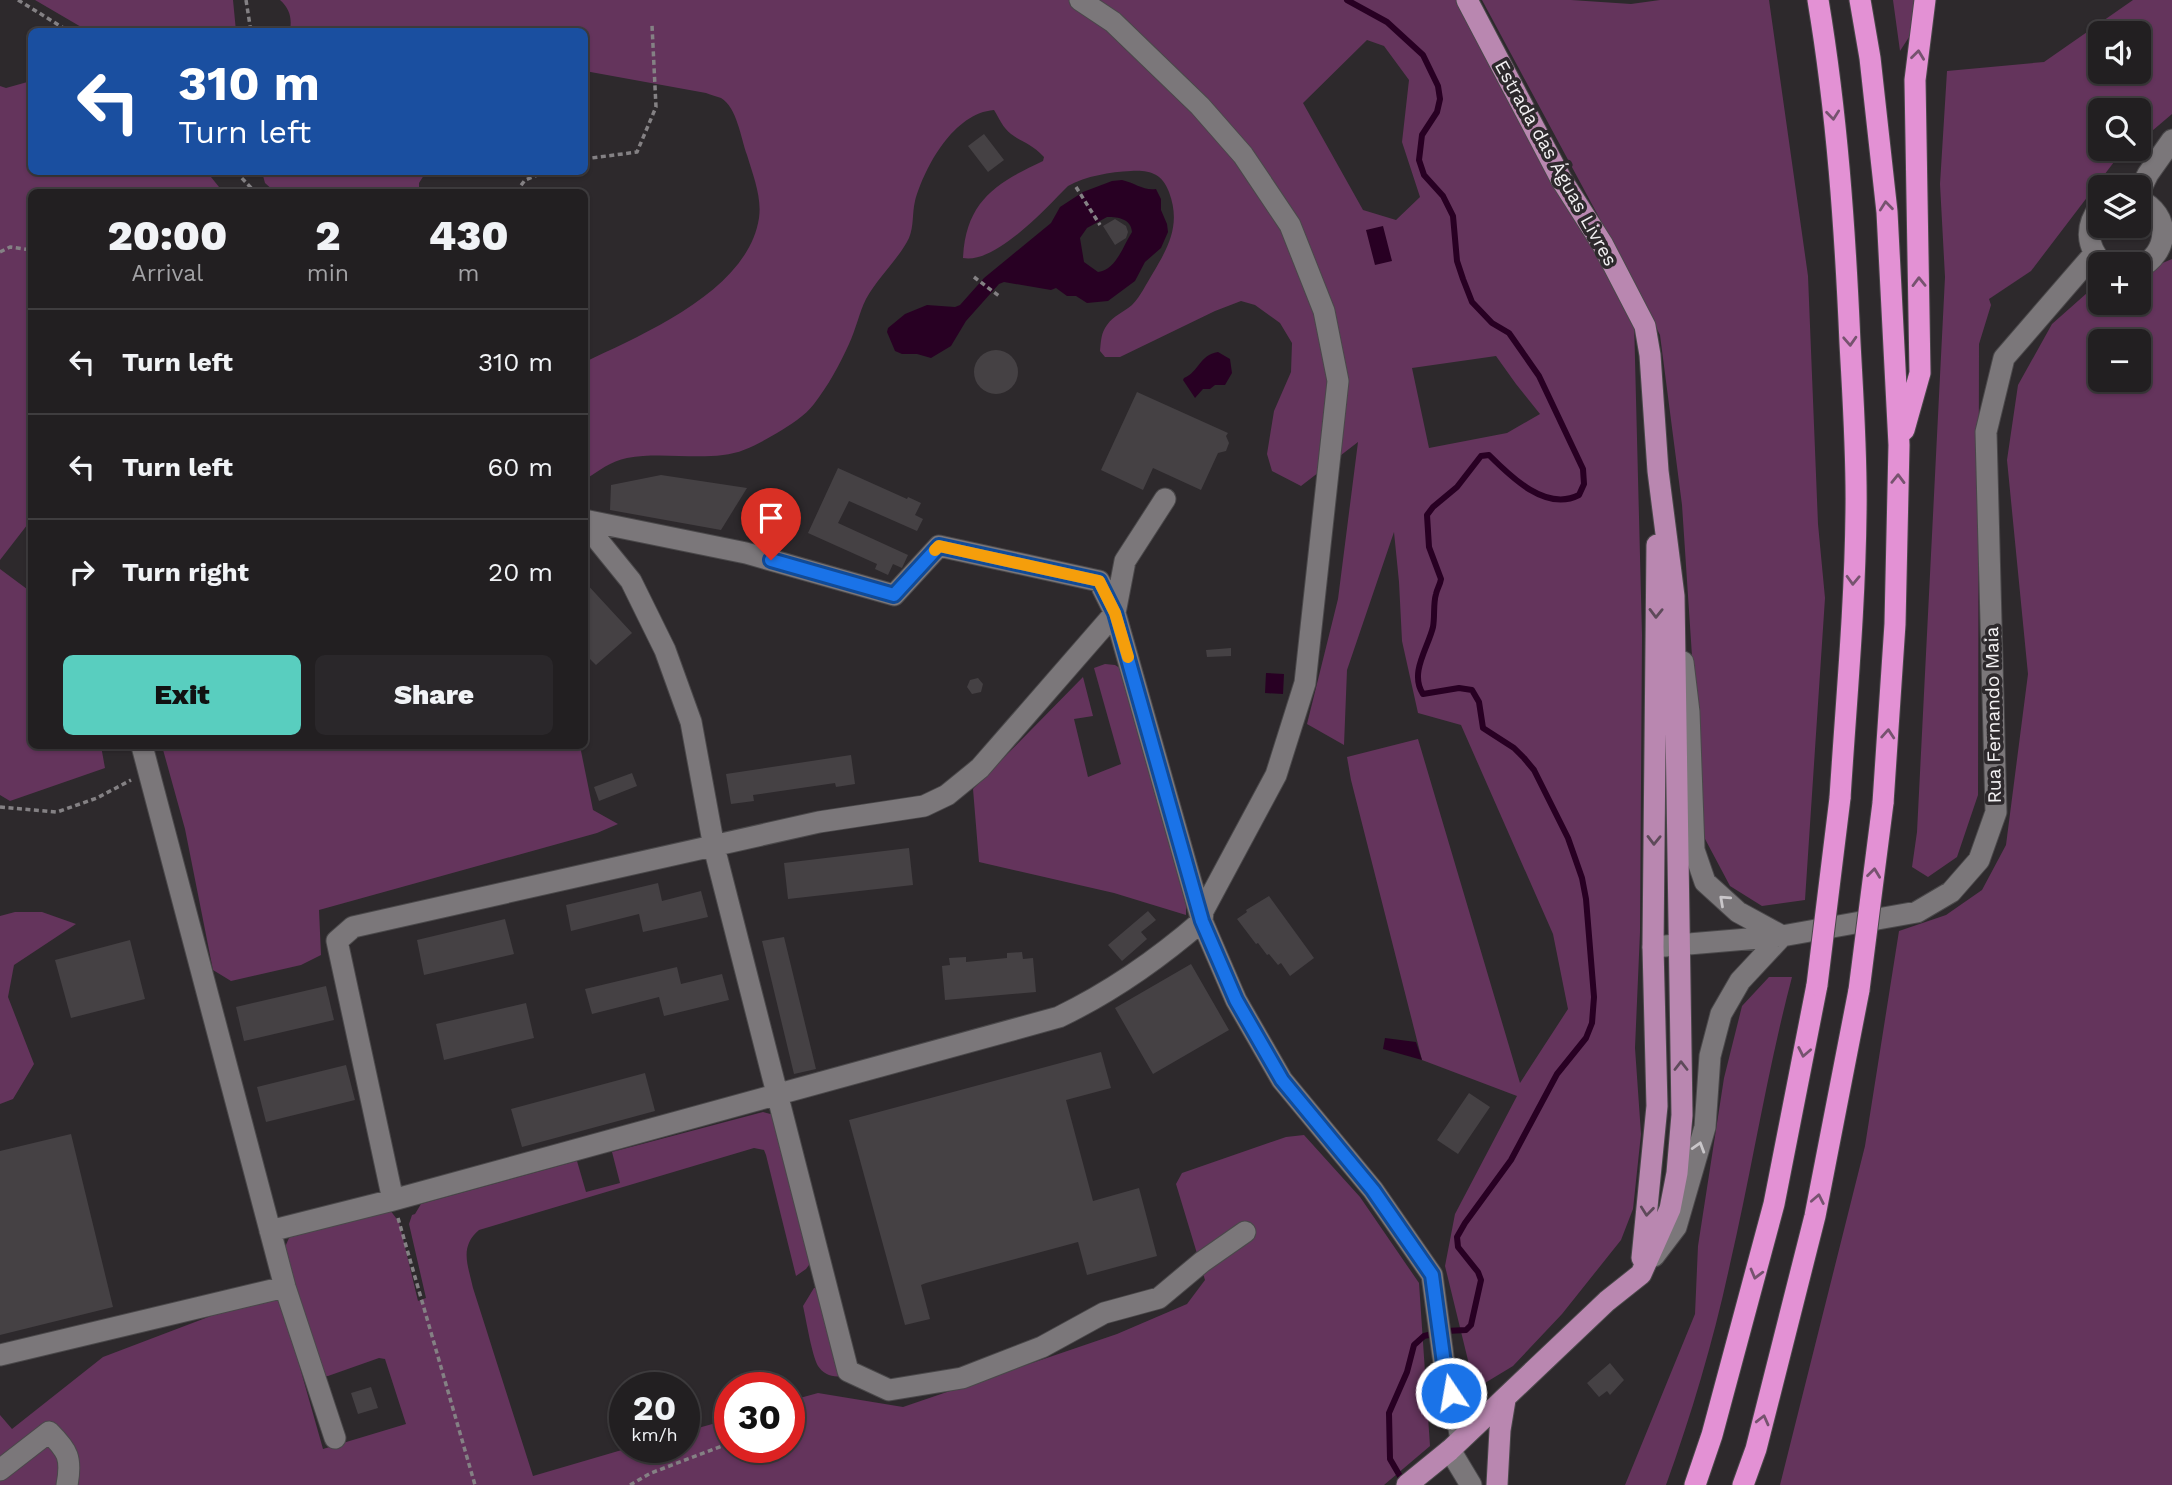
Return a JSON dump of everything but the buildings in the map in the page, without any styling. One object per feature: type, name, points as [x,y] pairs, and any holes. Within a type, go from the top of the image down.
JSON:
[{"type":"highway","points":[[1806,0],[1826,47]]},
{"type":"highway","points":[[1695,1485],[1712,1435],[1774,1204],[1817,985],[1840,798],[1851,627],[1856,488],[1844,218],[1826,47],[1818,0]]},
{"type":"highway","points":[[1743,1485],[1756,1449],[1815,1216],[1859,990],[1883,803],[1895,624],[1899,445],[1887,212],[1870,58],[1860,0]]},
{"type":"highway","points":[[1899,445],[1920,373],[1915,80],[1924,0]]},
{"type":"main road","name":"Estrada das Águas Livres","points":[[1467,0],[1561,179],[1603,246],[1645,326],[1650,355],[1658,471]]},
{"type":"main road","points":[[1414,1480],[1505,1400],[1608,1301],[1641,1274],[1670,1209],[1677,1173],[1682,1115],[1681,946],[1674,596],[1658,471]]},
{"type":"main road","points":[[1641,1274],[1657,1106],[1653,947],[1658,471]]},
{"type":"main road","points":[[1497,1475],[1505,1400]]},
{"type":"main road","points":[[1461,1440],[1497,1475]]},
{"type":"street","points":[[270,1231],[1059,1017],[1137,974],[1202,921],[1203,911],[1276,775],[1306,684],[1338,381],[1324,311],[1290,225],[1250,165],[1200,106],[1113,22],[1080,0]]},
{"type":"street","points":[[2148,175],[2172,140]]},
{"type":"street","points":[[2151,207],[2161,222],[2164,262]]},
{"type":"street","name":"Rua Fernando Maia","points":[[1653,947],[1782,936],[1917,912],[1951,892],[1979,860],[1996,812],[1986,432],[2004,358],[2088,270]]},
{"type":"street","points":[[393,1199],[337,941],[353,928],[819,822],[924,806],[947,795],[980,768],[1115,613],[1125,561],[1165,499]]},
{"type":"street","points":[[588,522],[746,553],[894,595],[939,546],[1099,581],[1115,613],[1202,921],[1236,1000],[1282,1080],[1373,1190],[1432,1275],[1446,1378],[1471,1485]]},
{"type":"street","points":[[588,526],[631,581],[665,650],[691,722],[713,847],[848,1371],[889,1390],[962,1378],[1042,1347],[1104,1313],[1159,1298],[1202,1262],[1245,1233]]},
{"type":"street","points":[[1641,1274],[1676,1227],[1705,1127],[1710,1056],[1721,1014],[1740,981],[1782,936],[1738,912],[1705,882],[1694,850],[1689,712],[1674,596]]},
{"type":"street","points":[[143,749],[285,1287],[335,1438]]},
{"type":"street","points":[[0,1355],[285,1287]]},
{"type":"street","points":[[0,1470],[49,1432],[65,1448],[71,1465],[67,1485]]},
{"type":"path","points":[[18,0],[64,28]]},
{"type":"path","points":[[246,0],[250,28]]},
{"type":"path","points":[[588,158],[637,152],[656,107],[652,25]]},
{"type":"path","points":[[239,175],[252,189]]},
{"type":"path","points":[[518,189],[525,180],[538,175]]},
{"type":"path","points":[[1076,187],[1100,225]]},
{"type":"path","points":[[0,253],[10,247],[28,249]]},
{"type":"path","points":[[974,277],[999,296]]},
{"type":"path","points":[[0,807],[57,812],[97,798],[148,771]]},
{"type":"path","points":[[393,1199],[475,1485]]},
{"type":"path","points":[[630,1485],[651,1473],[714,1449]]},
{"type":"shaded area","points":[[35,0],[233,0],[236,28],[83,28]]},
{"type":"shaded area","points":[[280,0],[1460,0],[1634,320],[1642,635],[1640,932],[1635,1048],[1641,1134],[1633,1209],[1621,1240],[1562,1314],[1513,1366],[1475,1389],[1445,1266],[1455,1214],[1517,1096],[1422,1060],[1347,757],[1418,739],[1520,1083],[1568,1009],[1553,934],[1461,725],[1418,713],[1402,641],[1394,532],[1347,670],[1344,745],[1307,724],[1338,599],[1358,442],[1301,486],[1272,471],[1267,454],[1274,411],[1291,372],[1292,343],[1280,323],[1255,305],[1241,301],[1120,357],[1105,357],[1100,351],[1105,328],[1138,298],[1159,263],[1172,234],[1174,214],[1169,192],[1163,181],[1149,172],[1138,171],[1082,180],[1068,186],[1005,244],[976,258],[963,258],[970,222],[986,196],[1011,177],[1043,161],[1044,157],[1008,132],[994,110],[980,113],[954,131],[934,158],[915,201],[909,238],[866,299],[838,367],[806,412],[771,437],[737,452],[711,456],[621,459],[588,478],[588,361],[690,307],[735,267],[751,244],[759,218],[758,194],[731,108],[721,98],[706,93],[588,72],[588,28],[290,28],[290,14]],"holes":[[[1367,40],[1384,46],[1409,80],[1402,142],[1420,197],[1396,220],[1363,210],[1303,103]],[[1496,356],[1540,414],[1507,433],[1429,448],[1412,368]]]},
{"type":"shaded area","points":[[1482,0],[1571,0],[1631,4],[1660,0],[1769,0],[1808,276],[1818,524],[1825,598],[1805,900],[1762,906],[1730,886],[1704,837],[1682,505],[1660,335]]},
{"type":"shaded area","points":[[1893,0],[1915,0],[1911,34],[1900,51]]},
{"type":"shaded area","points":[[2133,0],[2172,0],[2172,114],[2151,132],[2151,98],[2088,98],[2088,161],[2115,161],[2104,175],[2088,175],[2088,196],[2031,271],[1989,299],[1991,305],[1979,344],[1978,795],[1957,857],[1928,877],[1912,867],[1917,832],[1945,277],[1940,184],[1947,71],[2044,62],[2088,31],[2088,84],[2151,84],[2151,21],[2103,21]]},
{"type":"shaded area","points":[[28,82],[28,175],[209,175],[221,189],[28,189],[28,524],[0,560],[0,86],[6,88]]},
{"type":"shaded area","points":[[263,175],[424,175],[419,189],[272,189],[265,183]]},
{"type":"shaded area","points":[[1122,180],[1143,188],[1156,189],[1167,224],[1168,232],[1161,248],[1145,262],[1135,281],[1108,301],[1087,303],[1076,296],[1067,296],[1056,288],[1051,290],[1004,282],[999,284],[966,321],[951,346],[931,358],[895,351],[887,332],[888,328],[905,314],[927,305],[960,305],[984,278],[1051,223],[1060,207],[1083,192]],"holes":[[[1107,217],[1120,218],[1127,222],[1132,232],[1110,267],[1098,272],[1084,262],[1080,238],[1087,228]]]},
{"type":"shaded area","points":[[1383,226],[1392,261],[1375,265],[1366,230]]},
{"type":"shaded area","points":[[2172,259],[2172,1485],[1780,1485],[1865,1146],[1899,931],[1946,915],[1982,890],[2006,845],[2028,674],[2007,460],[2018,385],[2052,324],[2087,293],[2088,315],[2151,315],[2151,268]]},
{"type":"shaded area","points":[[1218,352],[1230,359],[1232,373],[1225,385],[1203,389],[1195,398],[1184,378],[1207,356]]},
{"type":"shaded area","points":[[0,569],[28,590],[28,749],[102,749],[105,768],[10,801],[0,795]]},
{"type":"shaded area","points":[[1105,664],[1115,665],[1123,670],[1186,904],[1186,915],[1114,893],[979,862],[973,789],[1083,677],[1093,716],[1074,719],[1088,777],[1121,764],[1094,668]]},
{"type":"shaded area","points":[[1266,673],[1284,674],[1283,694],[1265,693]]},
{"type":"shaded area","points":[[163,749],[581,749],[593,810],[618,824],[597,833],[319,910],[321,955],[301,965],[231,981],[213,970],[185,829]]},
{"type":"shaded area","points":[[15,912],[42,912],[76,924],[14,965],[8,997],[34,1064],[13,1099],[0,1104],[0,916]]},
{"type":"shaded area","points":[[1769,977],[1792,977],[1724,1292],[1702,1376],[1666,1485],[1625,1485],[1695,1314],[1698,1246],[1724,1078],[1742,1006]]},
{"type":"shaded area","points":[[1385,1038],[1416,1042],[1422,1060],[1383,1049]]},
{"type":"shaded area","points":[[763,1112],[774,1115],[812,1261],[796,1276],[766,1155],[764,1150],[754,1148],[479,1230],[469,1243],[467,1264],[533,1476],[609,1454],[609,1463],[700,1463],[700,1427],[714,1424],[714,1463],[805,1463],[805,1397],[818,1393],[903,1407],[1117,1334],[1187,1304],[1205,1280],[1176,1184],[1182,1173],[1286,1137],[1304,1135],[1360,1197],[1419,1283],[1430,1446],[1384,1485],[0,1485],[0,1415],[12,1429],[103,1357],[232,1308],[264,1300],[277,1300],[282,1304],[323,1449],[406,1424],[385,1359],[379,1358],[328,1376],[323,1376],[318,1370],[285,1247],[289,1238],[294,1234],[390,1210],[399,1222],[418,1301],[426,1298],[409,1224],[421,1204],[577,1161],[586,1192],[620,1183],[612,1152]]},
{"type":"shaded area","points":[[814,1288],[818,1288],[842,1376],[832,1376],[823,1371],[814,1354],[803,1306]]},
{"type":"waterway","points":[[1347,0],[1387,22],[1423,55],[1438,86],[1440,99],[1437,112],[1422,135],[1419,160],[1424,175],[1443,196],[1453,216],[1457,261],[1463,279],[1472,302],[1492,323],[1509,333],[1539,376],[1583,469],[1584,484],[1579,495],[1567,499],[1542,496],[1518,482],[1489,455],[1481,456],[1457,487],[1427,515],[1429,547],[1441,579],[1435,598],[1433,627],[1419,669],[1419,686],[1423,694],[1459,688],[1472,690],[1479,702],[1483,728],[1514,748],[1534,770],[1568,838],[1582,878],[1594,997],[1592,1023],[1586,1038],[1557,1074],[1511,1160],[1457,1237],[1458,1247],[1478,1272],[1481,1280],[1471,1325],[1466,1330],[1424,1336],[1414,1345],[1407,1372],[1389,1413],[1390,1459],[1404,1483]]},
{"type":"slow traffic","points":[[935,550],[939,546],[1099,581],[1115,613],[1128,657]]},
{"type":"route","points":[[771,560],[894,595],[939,546],[1099,581],[1115,613],[1202,921],[1236,1000],[1282,1080],[1373,1190],[1432,1275],[1446,1378],[1451,1393]]}]
